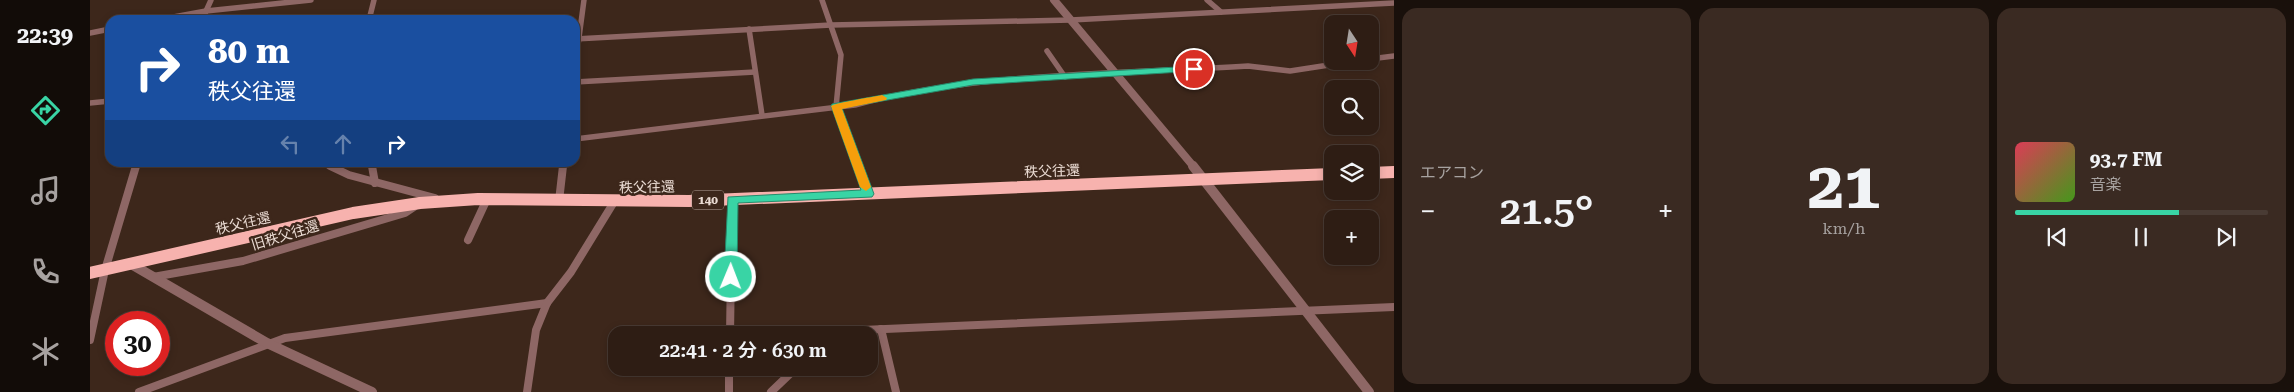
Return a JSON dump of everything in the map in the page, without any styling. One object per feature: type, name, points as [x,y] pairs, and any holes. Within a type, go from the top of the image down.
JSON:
[{"type":"highway","points":[[1379,173],[1394,172]]},
{"type":"highway","name":"秩父往還","points":[[90,273],[353,213],[445,201],[487,199],[559,202],[732,200],[1324,174]]},
{"type":"street","points":[[204,15],[211,0]]},
{"type":"street","points":[[184,15],[310,0]]},
{"type":"street","points":[[370,15],[374,0]]},
{"type":"street","points":[[580,22],[584,0]]},
{"type":"street","points":[[822,0],[842,55],[836,106],[868,194]]},
{"type":"street","points":[[1054,0],[1204,180],[1369,392]]},
{"type":"street","points":[[1207,0],[1221,12]]},
{"type":"street","points":[[580,38],[831,25],[1070,20],[1394,3]]},
{"type":"street","points":[[90,33],[105,30]]},
{"type":"street","points":[[749,30],[762,115]]},
{"type":"street","points":[[1047,51],[1065,77]]},
{"type":"street","points":[[1379,58],[1394,56]]},
{"type":"street","points":[[580,138],[836,106],[973,82],[1248,66],[1290,71],[1324,66]]},
{"type":"street","points":[[580,82],[755,72]]},
{"type":"street","points":[[90,103],[105,102]]},
{"type":"street","points":[[90,340],[105,270],[136,167]]},
{"type":"street","points":[[334,167],[375,183],[445,201]]},
{"type":"street","points":[[372,167],[375,183]]},
{"type":"street","points":[[559,202],[562,167]]},
{"type":"street","points":[[468,240],[487,199]]},
{"type":"street","points":[[730,326],[732,200]]},
{"type":"street","points":[[527,392],[536,330],[547,303],[571,272],[614,202]]},
{"type":"street","name":"旧秩父往還","points":[[153,276],[242,261],[405,213],[420,203]]},
{"type":"street","points":[[131,264],[267,343],[332,375],[372,392]]},
{"type":"street","points":[[139,392],[267,343],[285,338],[547,303]]},
{"type":"street","points":[[878,329],[1394,307]]},
{"type":"street","points":[[881,329],[896,392]]},
{"type":"street","points":[[729,376],[729,392]]},
{"type":"street","points":[[771,392],[788,376]]},
{"type":"slow traffic","points":[[866,187],[836,106],[855,105],[882,98]]},
{"type":"route","points":[[731,277],[732,200],[868,194],[836,106],[855,105],[893,95],[973,82],[1194,69]]}]
